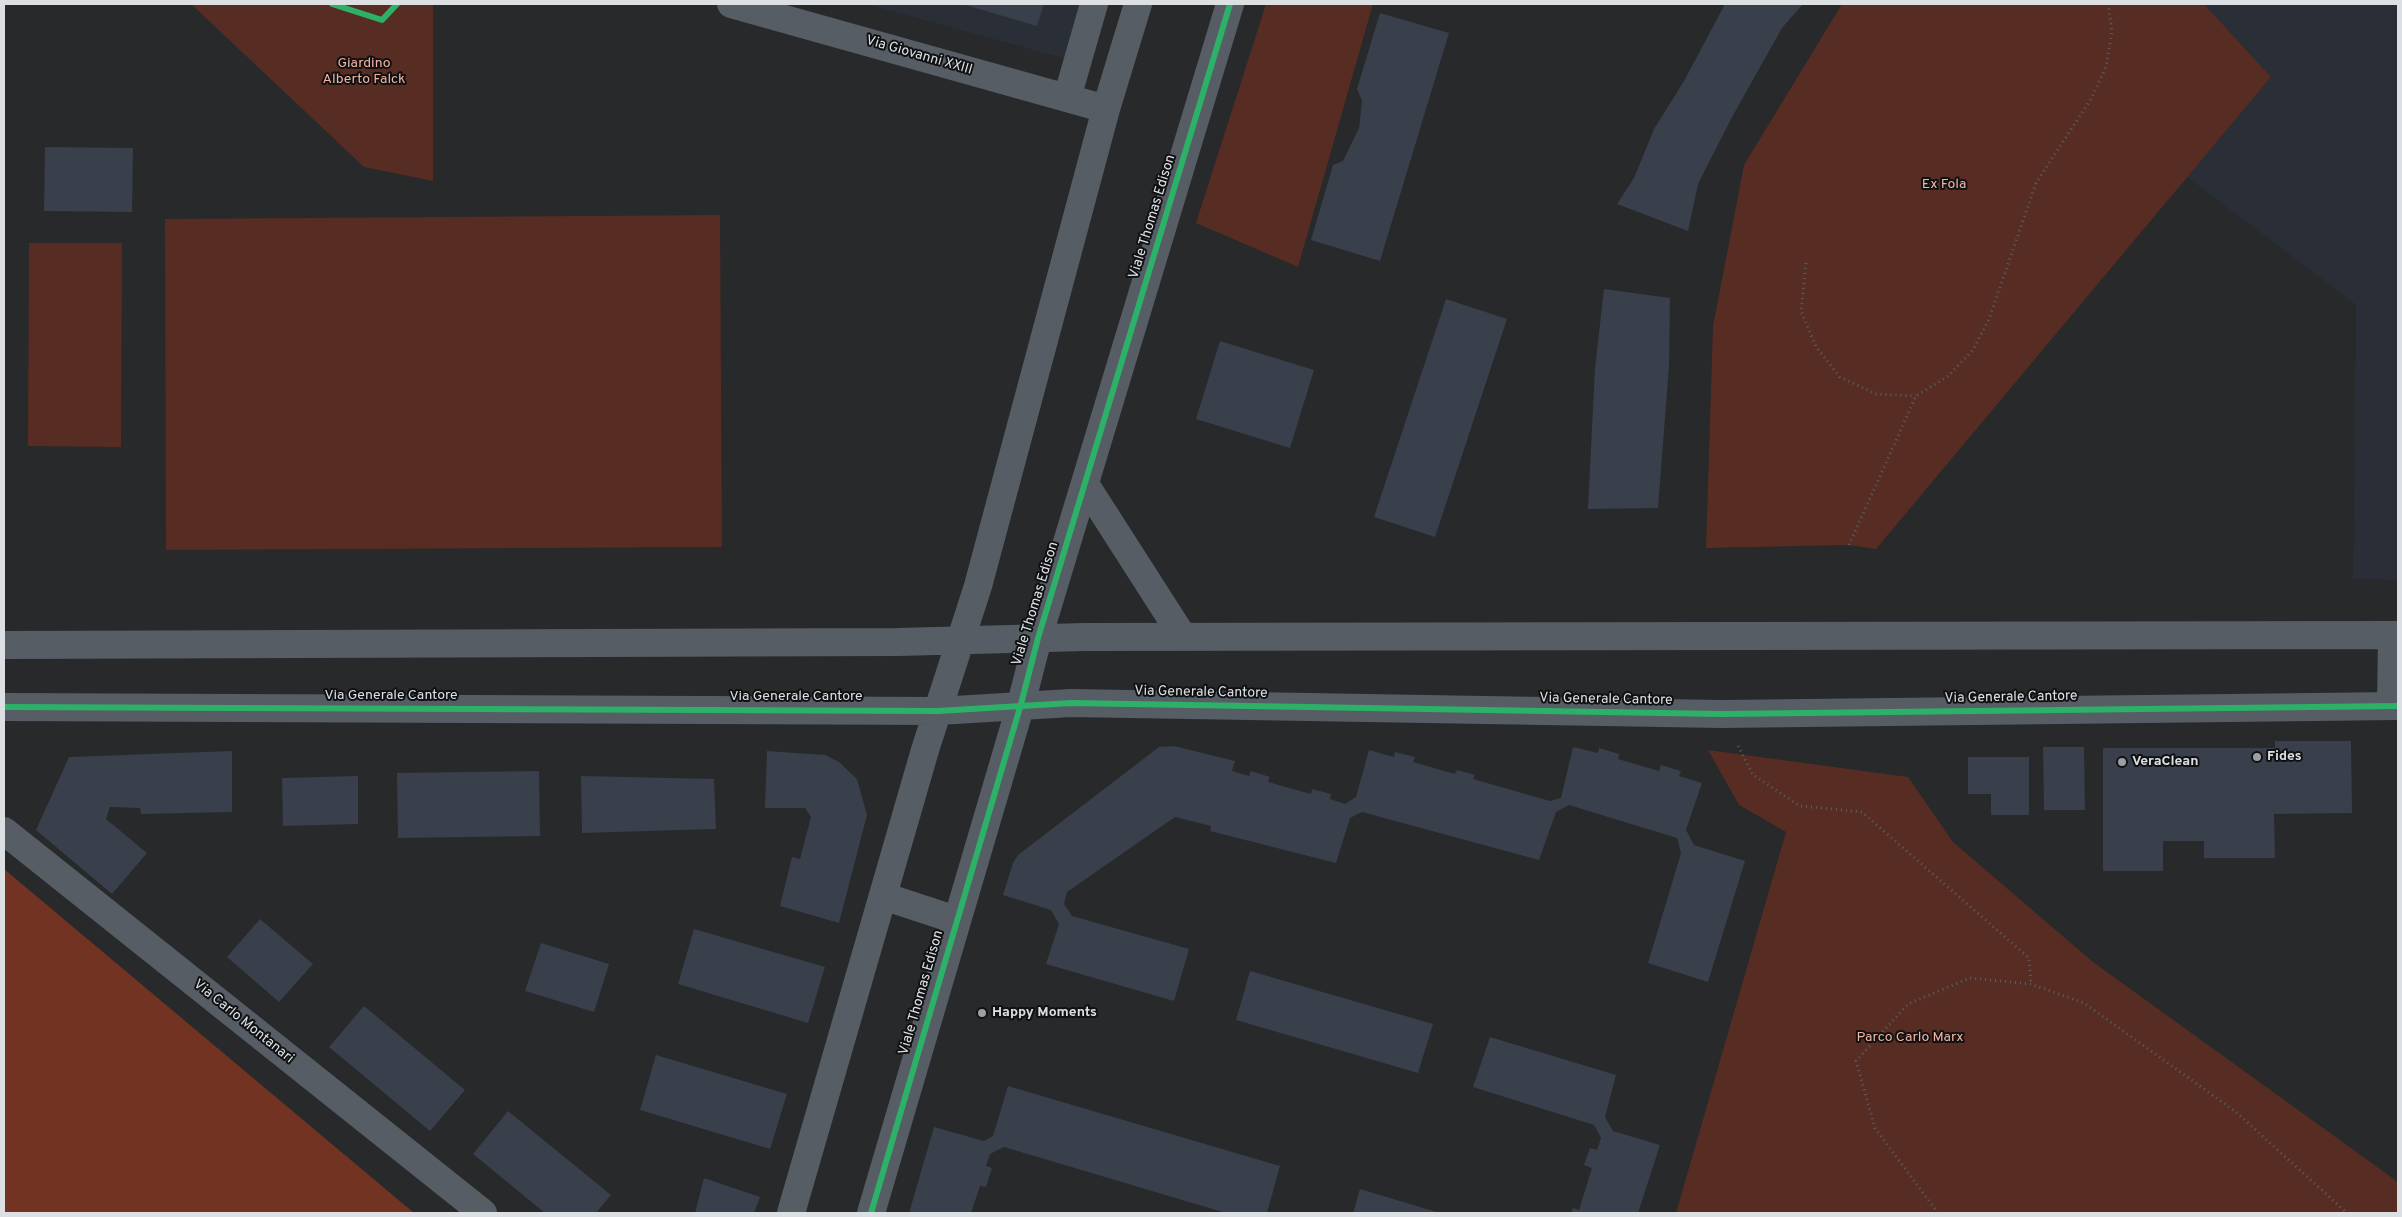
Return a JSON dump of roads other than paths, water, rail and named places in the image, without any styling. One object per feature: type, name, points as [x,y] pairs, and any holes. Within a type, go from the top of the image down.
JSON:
[{"type":"street","name":"Via Giovanni XXIII","points":[[731,4],[1106,109]]},
{"type":"street","points":[[1068,98],[1094,4]]},
{"type":"street","points":[[791,1213],[938,710],[978,586],[1106,109],[1138,4]]},
{"type":"street","name":"Viale Thomas Edison","points":[[871,1213],[1021,704],[1038,638],[1230,4]]},
{"type":"street","points":[[1085,484],[1183,637]]},
{"type":"street","points":[[4,645],[898,642],[961,639],[1183,637],[2395,635],[2395,706]]},
{"type":"street","name":"Via Generale Cantore","points":[[4,707],[938,710],[1021,704],[1721,714],[2395,706]]},
{"type":"street","name":"Via Carlo Montanari","points":[[4,831],[483,1213]]},
{"type":"street","name":"Viale Thomas Edison","points":[[883,896],[956,920]]},
{"type":"place","name":"Fides","points":[[2257,757]]},
{"type":"place","name":"VeraClean","points":[[2122,762]]},
{"type":"place","name":"Happy Moments","points":[[982,1013]]},
{"type":"park label","name":"Giardino Alberto Falck","points":[[364,72]]},
{"type":"park label","name":"Ex Fola","points":[[1944,185]]},
{"type":"park label","name":"Parco Carlo Marx","points":[[1910,1038]]}]
